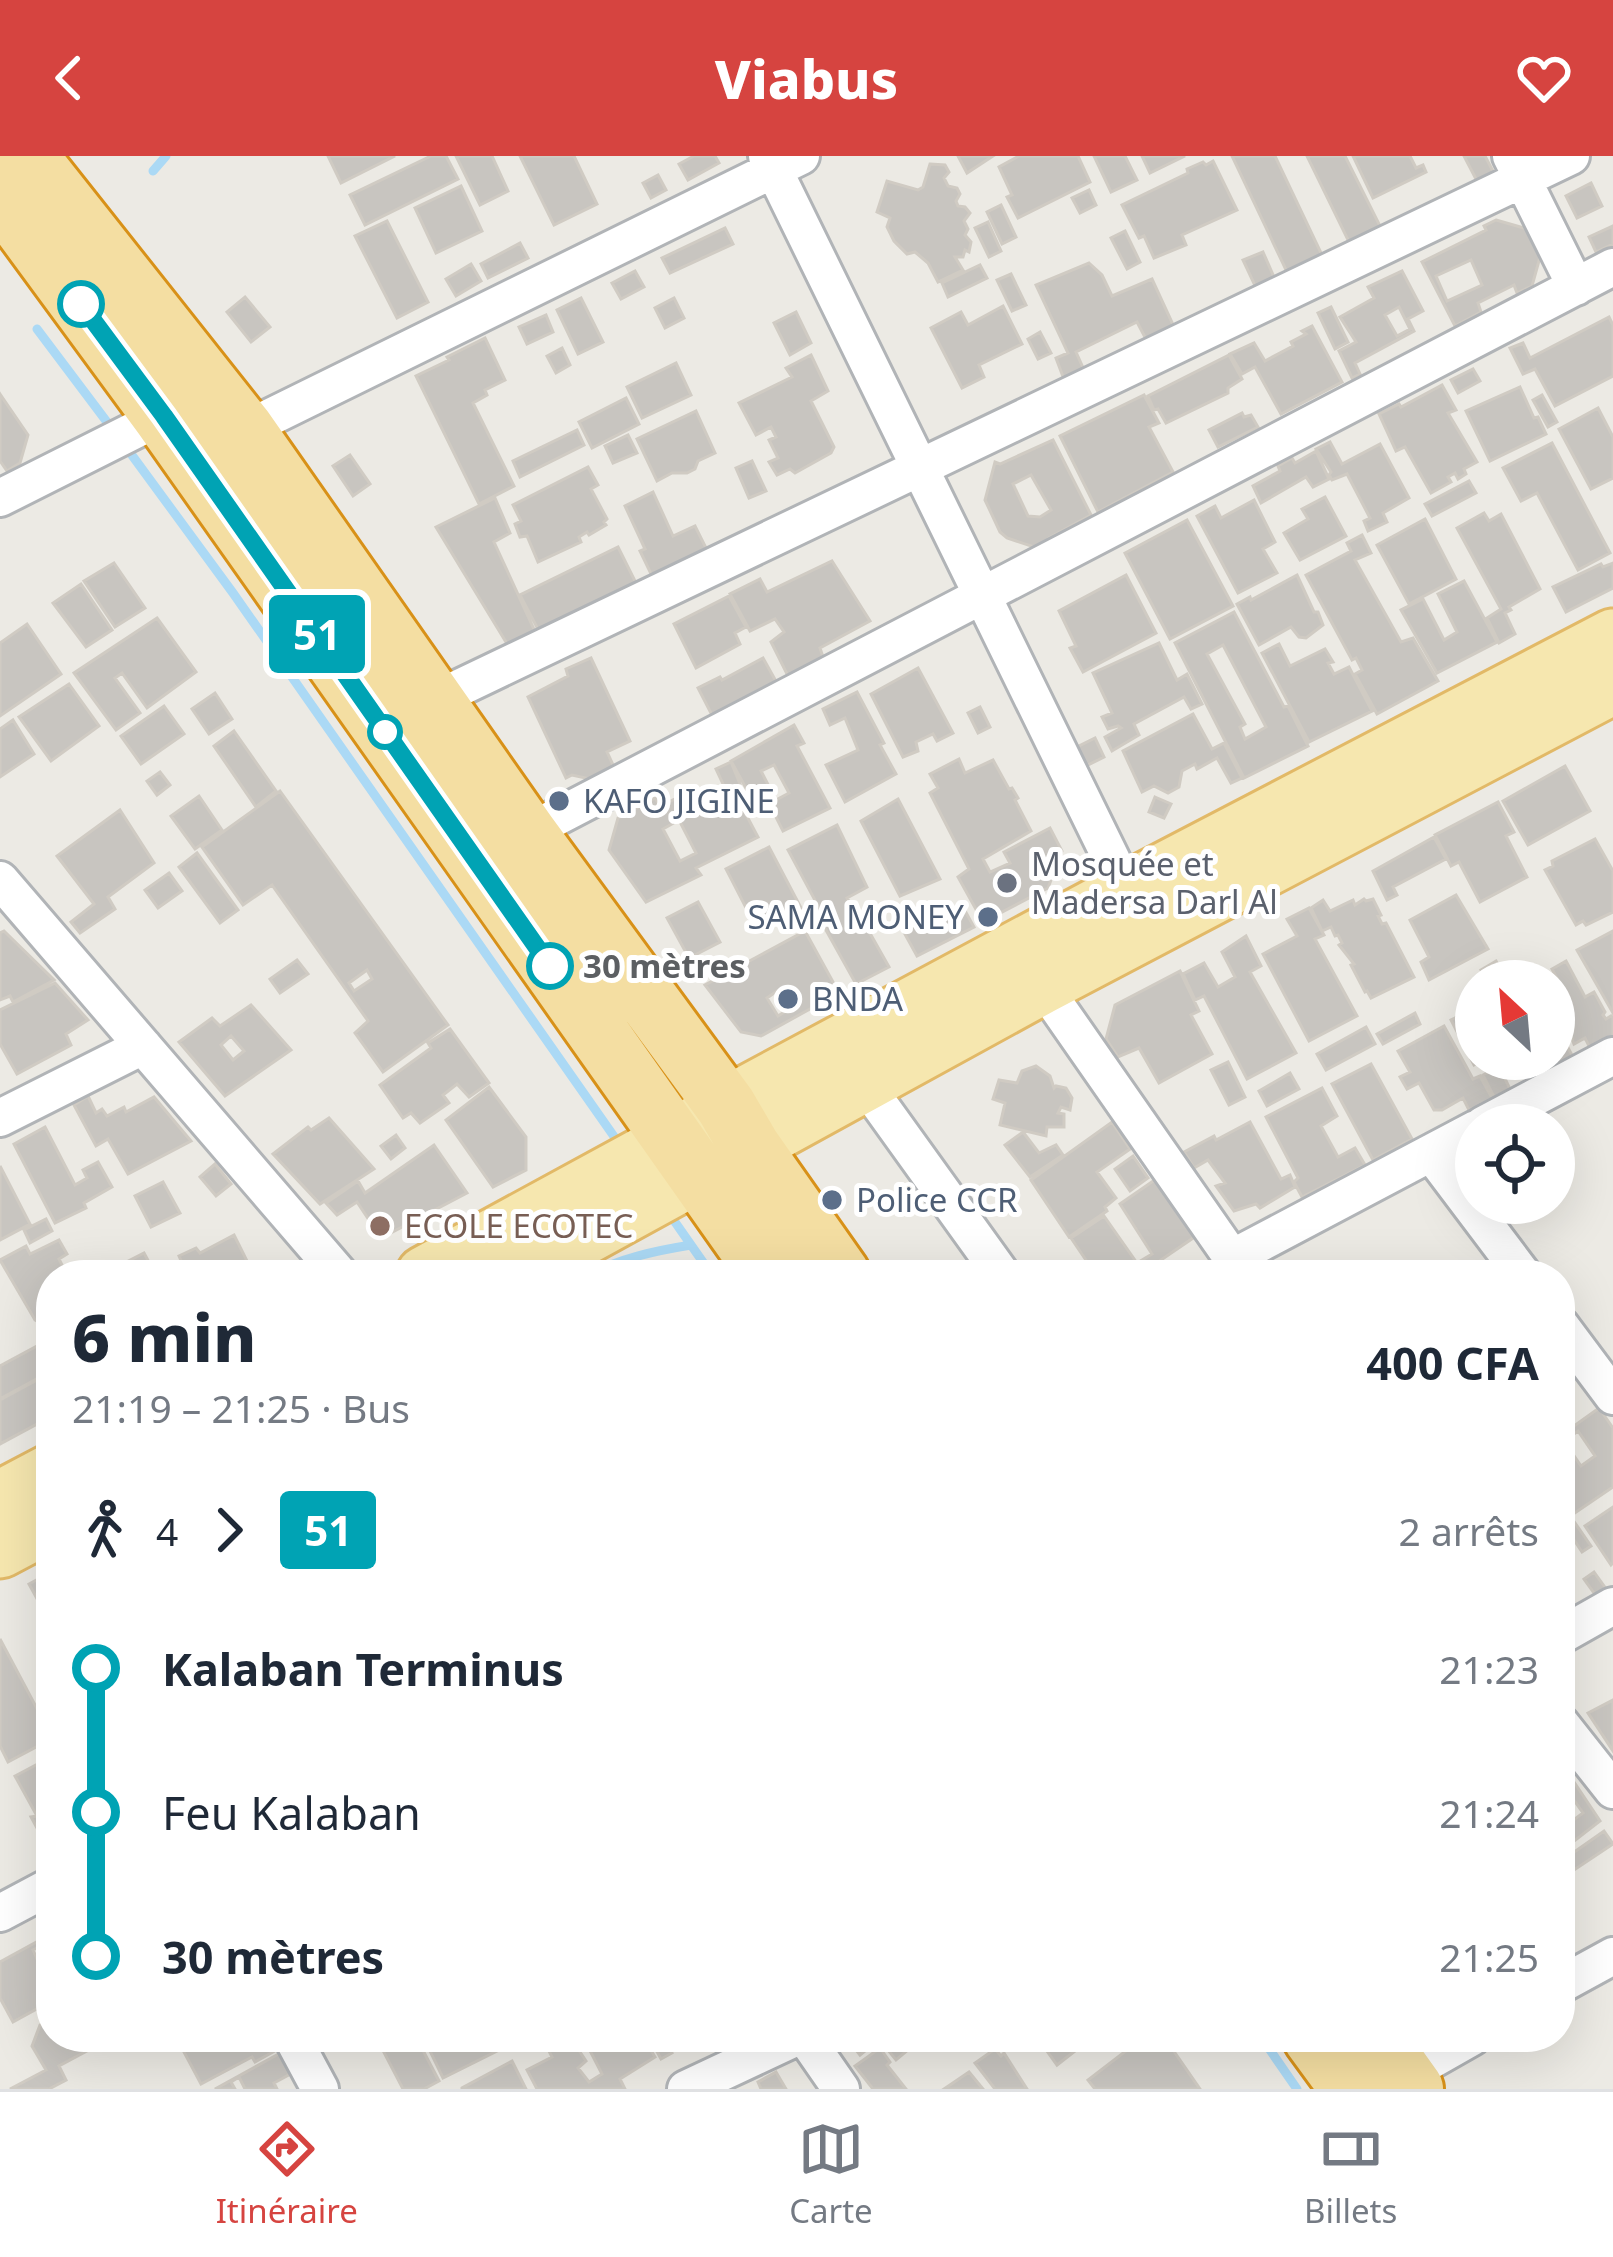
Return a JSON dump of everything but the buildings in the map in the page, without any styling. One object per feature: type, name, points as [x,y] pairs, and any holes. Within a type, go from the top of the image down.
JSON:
[{"type":"highway","points":[[27,156],[244,430],[830,1260]]},
{"type":"highway","points":[[0,194],[164,416],[758,1260]]},
{"type":"highway","points":[[1341,2052],[1385,2076]]},
{"type":"main road","points":[[535,1260],[685,1158],[1127,891],[1613,638]]},
{"type":"main road","points":[[738,1127],[864,1083],[1613,685]]},
{"type":"main road","points":[[458,1260],[685,1158]]},
{"type":"main road","points":[[0,1500],[36,1481]]},
{"type":"main road","points":[[0,1549],[36,1530]]},
{"type":"street","points":[[434,700],[919,467],[1517,168],[1571,156]]},
{"type":"street","points":[[244,430],[781,161],[919,467],[1127,891]]},
{"type":"street","points":[[1517,168],[1576,287]]},
{"type":"street","points":[[526,833],[1613,267]]},
{"type":"street","points":[[0,498],[164,416]]},
{"type":"street","points":[[0,880],[327,1260]]},
{"type":"street","points":[[1042,985],[1234,1260]]},
{"type":"street","points":[[0,1118],[142,1046]]},
{"type":"street","points":[[1522,1104],[1613,1056]]},
{"type":"street","points":[[864,1083],[991,1260]]},
{"type":"street","points":[[1248,1260],[1455,1140]]},
{"type":"street","points":[[1431,1153],[1512,1260]]},
{"type":"street","points":[[1575,1345],[1613,1396]]},
{"type":"street","points":[[1575,1628],[1613,1606]]},
{"type":"street","points":[[1575,1742],[1613,1790]]},
{"type":"street","points":[[0,1913],[36,1894]]},
{"type":"street","points":[[1575,1977],[1613,1956]]},
{"type":"street","points":[[300,2052],[320,2089]]},
{"type":"street","points":[[686,2089],[768,2052]]},
{"type":"street","points":[[813,2052],[841,2089]]},
{"type":"street","points":[[1385,2076],[1439,2052]]},
{"type":"waterway","points":[[153,171],[166,156]]},
{"type":"waterway","points":[[37,329],[113,430]]},
{"type":"waterway","points":[[123,443],[620,1145]]},
{"type":"waterway","points":[[668,1212],[702,1260]]},
{"type":"waterway","points":[[626,1260],[691,1245]]},
{"type":"waterway","points":[[1271,2052],[1297,2089]]},
{"type":"bus line","name":"51","points":[[81,304],[550,966]]},
{"type":"place","name":"KAFO JIGINE","points":[[559,801]]},
{"type":"place","name":"Mosquée et Madersa Darl Al","points":[[1007,883]]},
{"type":"place","name":"SAMA MONEY","points":[[988,917]]},
{"type":"place","name":"30 mètres","points":[[550,966]]},
{"type":"place","name":"BNDA","points":[[788,999]]},
{"type":"place","name":"Police CCR","points":[[832,1200]]},
{"type":"place","name":"ECOLE ECOTEC","points":[[380,1226]]}]
